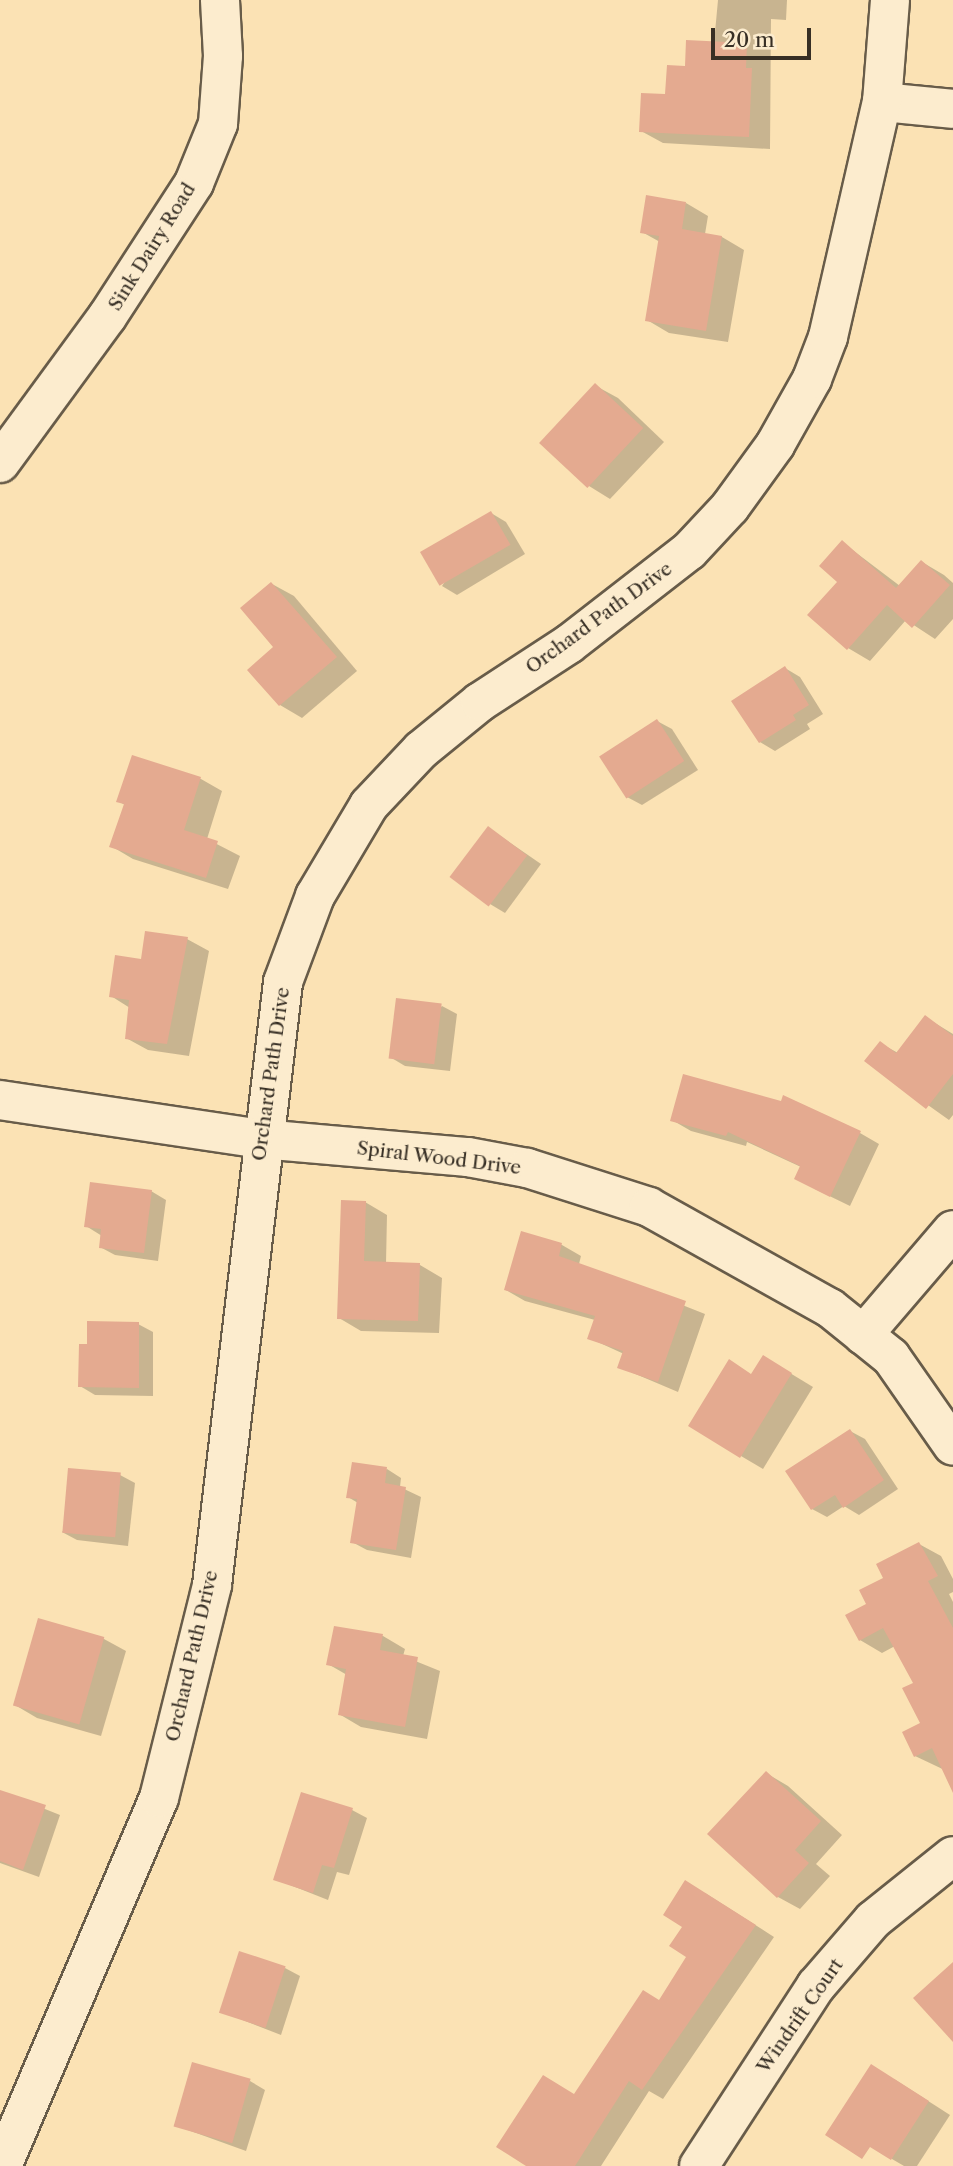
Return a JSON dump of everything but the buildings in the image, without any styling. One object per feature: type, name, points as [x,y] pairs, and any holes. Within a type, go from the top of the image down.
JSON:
[{"type":"street","name":"Sink Dairy Road","points":[[0,463],[107,317],[194,183],[218,124],[223,56],[220,0]]},
{"type":"street","name":"Orchard Path Drive","points":[[2,2166],[159,1798],[212,1584],[261,1139],[283,982],[315,896],[369,805],[421,750],[480,702],[569,645],[689,551],[730,507],[775,445],[812,379],[828,337],[882,102],[890,0]]},
{"type":"street","points":[[882,102],[953,109]]},
{"type":"street","name":"Spiral Wood Drive","points":[[0,1100],[261,1139],[480,1159],[527,1168],[625,1199],[741,1255],[830,1308],[891,1357],[953,1446]]},
{"type":"street","points":[[863,1335],[953,1230]]},
{"type":"street","name":"Windrift Court","points":[[699,2166],[816,1986],[873,1920],[953,1856]]}]
